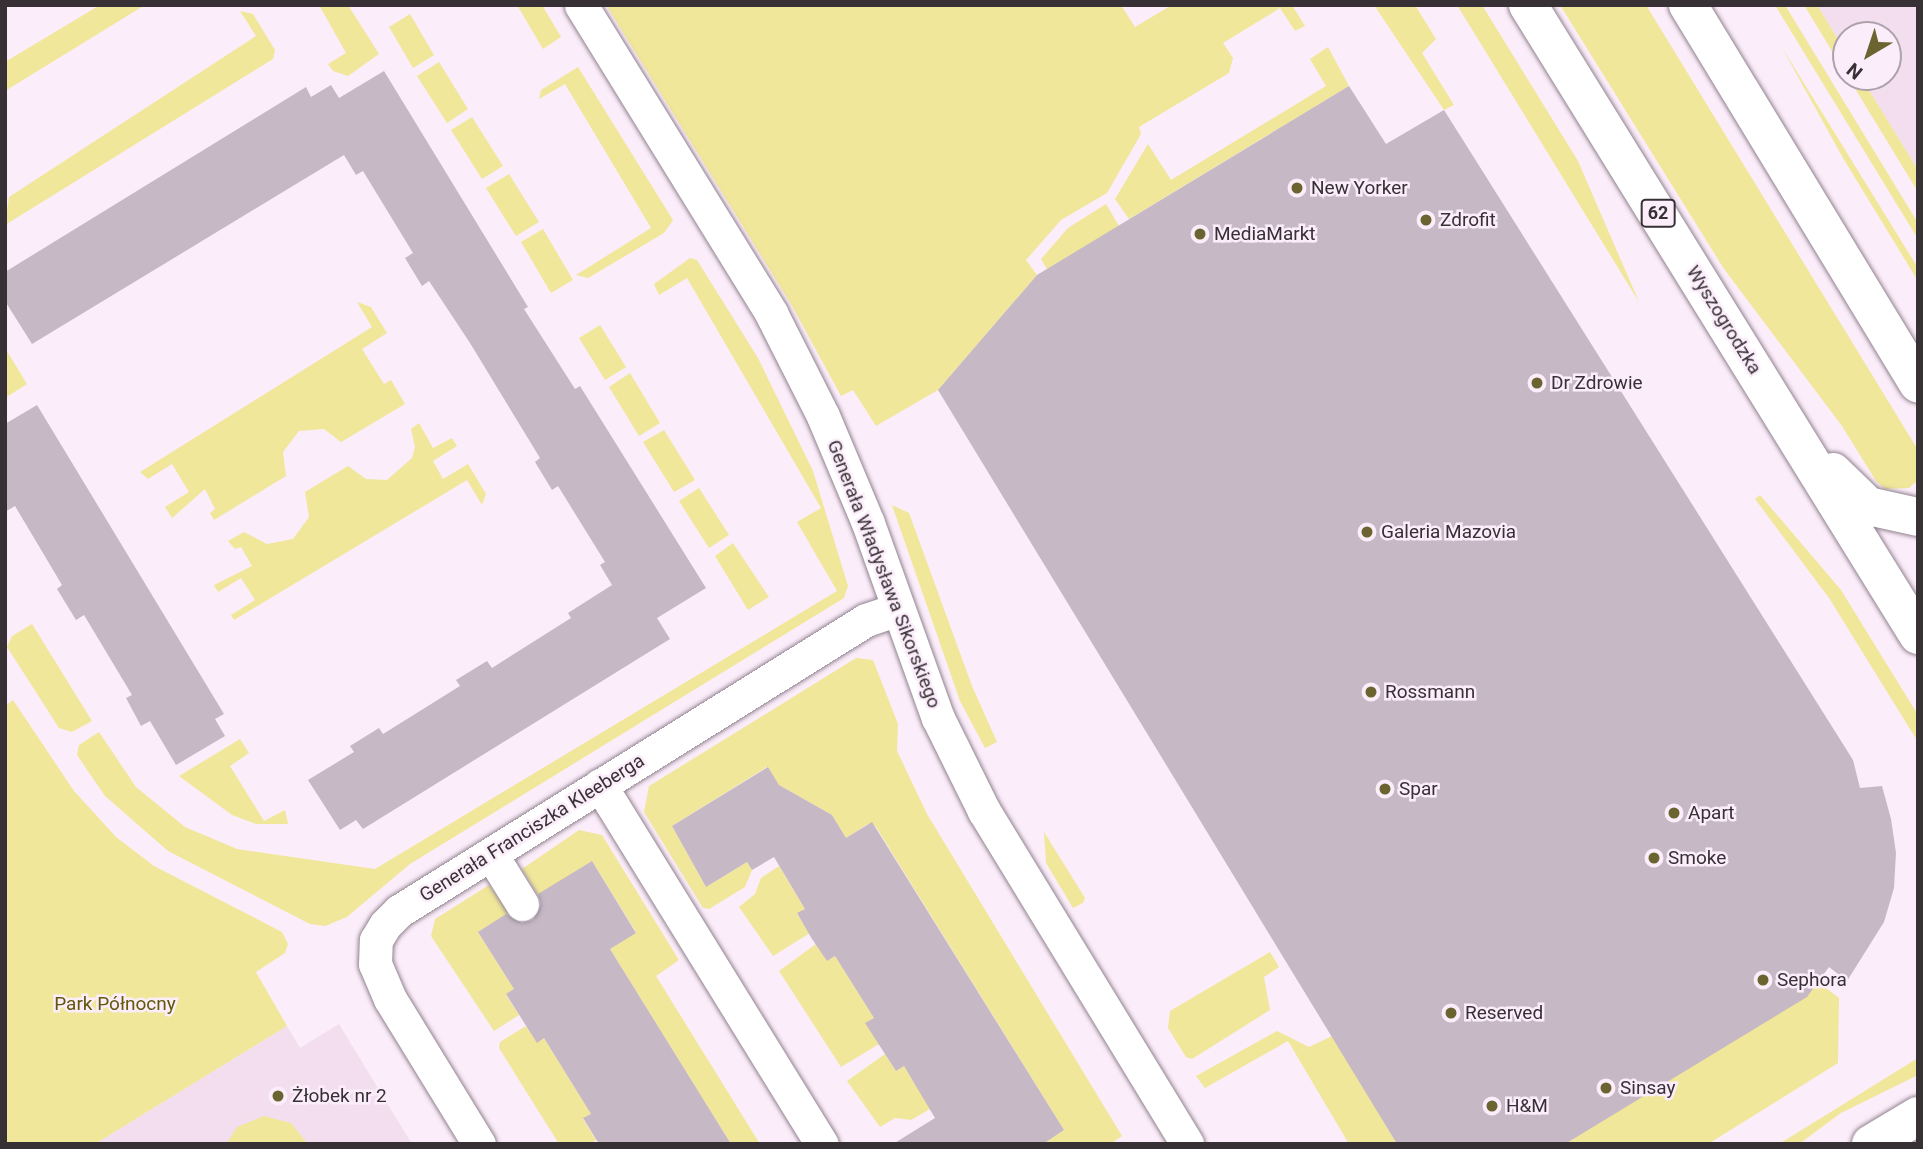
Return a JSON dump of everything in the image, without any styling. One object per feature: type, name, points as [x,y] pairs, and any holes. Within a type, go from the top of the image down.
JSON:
[{"type":"main road","name":"Wyszogrodzka","points":[[1528,5],[1918,635]]},
{"type":"main road","points":[[1688,5],[1918,384]]},
{"type":"main road","points":[[1787,421],[1868,506],[1918,517]]},
{"type":"main road","points":[[1871,1144],[1918,1115]]},
{"type":"street","name":"Generała Władysława Sikorskiego","points":[[581,5],[771,313],[834,438],[938,719],[984,811],[1187,1144]]},
{"type":"street","name":"Generała Franciszka Kleeberga","points":[[480,1144],[390,999],[375,964],[376,940],[399,911],[866,620],[898,609]]},
{"type":"street","points":[[600,785],[822,1144]]},
{"type":"street","points":[[491,853],[523,904]]},
{"type":"shaded area","points":[[1817,5],[1918,5],[1918,170],[1870,91],[1902,91],[1902,21],[1832,21],[1832,29]]},
{"type":"shaded area","name":"Żłobek nr 2","points":[[339,1024],[412,1144],[95,1144],[287,1026],[300,1048]]},
{"type":"green space","points":[[100,5],[145,5],[5,91],[5,62]]},
{"type":"green space","points":[[319,5],[348,5],[379,54],[348,76],[333,71],[328,64],[346,53]]},
{"type":"green space","points":[[517,5],[542,5],[561,37],[543,49]]},
{"type":"green space","points":[[606,5],[1121,5],[1135,27],[1172,5],[1292,5],[1305,26],[1295,31],[1280,8],[1223,43],[1233,58],[1229,73],[1139,127],[1141,134],[1107,193],[1061,220],[1026,260],[1037,275],[938,390],[876,426],[853,390],[841,396],[791,304]]},
{"type":"green space","points":[[1374,5],[1415,5],[1436,39],[1422,53],[1454,105],[1444,110]]},
{"type":"green space","points":[[1457,5],[1482,5],[1578,161],[1639,302]]},
{"type":"green space","points":[[1560,5],[1646,5],[1918,450],[1918,480],[1909,488],[1885,489],[1876,481],[1842,426],[1724,269]]},
{"type":"green space","points":[[1775,5],[1785,5],[1832,82],[1832,91],[1837,91],[1918,223],[1918,239]]},
{"type":"green space","points":[[1804,5],[1817,5],[1832,29],[1832,51]]},
{"type":"green space","points":[[240,11],[253,14],[275,50],[273,59],[5,225],[9,197],[256,36]]},
{"type":"green space","points":[[410,14],[434,55],[413,68],[389,27]]},
{"type":"green space","points":[[1781,46],[1918,268],[1918,281],[1843,158]]},
{"type":"green space","points":[[1328,47],[1349,86],[1129,219],[1115,199],[1148,144],[1171,180],[1326,86],[1310,59]]},
{"type":"green space","points":[[439,62],[468,109],[447,123],[417,76]]},
{"type":"green space","points":[[578,67],[673,220],[664,233],[588,278],[576,275],[651,228],[565,84],[539,99],[541,90]]},
{"type":"green space","points":[[1857,91],[1870,91],[1918,170],[1918,192]]},
{"type":"green space","points":[[472,117],[503,166],[482,179],[451,130]]},
{"type":"green space","points":[[509,174],[539,222],[516,236],[486,188]]},
{"type":"green space","points":[[1106,204],[1119,226],[1047,269],[1041,259],[1068,228]]},
{"type":"green space","points":[[543,229],[573,280],[551,293],[521,242]]},
{"type":"green space","points":[[690,258],[697,260],[758,358],[813,471],[848,586],[844,598],[410,864],[347,917],[325,926],[310,924],[168,851],[105,796],[77,755],[79,745],[99,732],[136,787],[185,827],[237,849],[375,869],[837,591],[797,522],[821,508],[687,278],[659,295],[654,284]]},
{"type":"green space","points":[[357,302],[371,307],[387,333],[362,349],[384,384],[391,380],[405,404],[341,442],[324,429],[299,431],[283,452],[286,476],[214,520],[210,513],[215,509],[205,489],[172,518],[165,507],[189,492],[172,464],[148,479],[140,472],[372,327]]},
{"type":"green space","points":[[600,325],[626,367],[605,380],[579,338]]},
{"type":"green space","points":[[5,348],[27,384],[5,398]]},
{"type":"green space","points":[[630,373],[660,423],[639,436],[609,387]]},
{"type":"green space","points":[[419,423],[433,448],[452,438],[457,446],[433,461],[443,479],[468,464],[486,494],[482,505],[467,480],[234,620],[231,615],[255,600],[241,578],[218,592],[214,585],[252,566],[241,547],[235,549],[228,541],[244,532],[267,544],[293,539],[309,517],[305,492],[348,466],[366,479],[387,480],[412,458],[415,447],[411,429]]},
{"type":"green space","points":[[664,430],[695,480],[674,492],[643,442]]},
{"type":"green space","points":[[699,488],[729,535],[709,548],[679,501]]},
{"type":"green space","points":[[1760,495],[1841,590],[1918,715],[1918,742],[1829,598],[1755,499]]},
{"type":"green space","points":[[892,505],[909,513],[972,686],[997,742],[985,748],[960,701]]},
{"type":"green space","points":[[733,543],[769,597],[748,610],[715,556]]},
{"type":"green space","points":[[32,624],[92,721],[72,732],[59,728],[7,647],[12,636]]},
{"type":"green space","points":[[856,658],[873,660],[898,724],[897,751],[927,814],[1122,1136],[1110,1144],[1043,1144],[1064,1130],[876,827],[868,824],[846,838],[832,815],[779,785],[767,767],[672,826],[706,887],[747,862],[752,870],[745,887],[709,909],[703,908],[644,812],[649,786]]},
{"type":"green space","name":"Park Północny","points":[[13,700],[74,791],[116,837],[154,866],[282,932],[288,944],[285,953],[256,972],[287,1026],[95,1144],[5,1144],[5,706]]},
{"type":"green space","points":[[240,739],[249,753],[230,766],[264,821],[285,810],[288,824],[256,824],[232,815],[179,776]]},
{"type":"green space","points":[[579,830],[602,835],[679,960],[656,976],[760,1144],[731,1144],[610,949],[636,932],[592,861],[538,895],[522,869]]},
{"type":"green space","points":[[1044,832],[1085,898],[1083,903],[1073,908],[1046,863]]},
{"type":"green space","points":[[779,866],[805,909],[797,914],[810,933],[773,956],[739,907],[755,894],[761,878]]},
{"type":"green space","points":[[489,885],[509,913],[478,932],[514,989],[506,995],[519,1015],[494,1031],[431,936],[435,919]]},
{"type":"green space","points":[[816,944],[827,961],[835,956],[874,1018],[866,1023],[879,1044],[841,1067],[779,971]]},
{"type":"green space","points":[[1270,952],[1279,967],[1264,977],[1270,1010],[1192,1059],[1186,1057],[1168,1028],[1170,1011]]},
{"type":"green space","points":[[1818,982],[1839,998],[1838,1063],[1708,1144],[1565,1144]]},
{"type":"green space","points":[[526,1026],[537,1042],[544,1038],[591,1114],[583,1119],[596,1140],[590,1144],[559,1144],[499,1048],[500,1042]]},
{"type":"green space","points":[[1277,1031],[1309,1047],[1332,1036],[1397,1144],[1349,1144],[1288,1041],[1205,1088],[1196,1076]]},
{"type":"green space","points":[[885,1054],[896,1071],[904,1066],[930,1109],[911,1120],[895,1118],[880,1127],[847,1081]]},
{"type":"green space","points":[[1918,1058],[1918,1075],[1841,1113],[1799,1144],[1779,1144]]},
{"type":"green space","points":[[264,1116],[291,1123],[308,1144],[226,1144],[237,1127]]},
{"type":"building","points":[[384,71],[528,307],[524,309],[575,389],[580,386],[706,588],[657,618],[670,639],[363,829],[356,820],[340,830],[308,780],[354,752],[350,746],[379,728],[383,734],[460,686],[456,680],[487,661],[492,668],[571,618],[568,613],[612,585],[600,565],[605,562],[558,486],[552,490],[535,462],[540,458],[429,281],[422,286],[405,258],[413,253],[363,171],[356,175],[344,155],[32,344],[5,301],[5,272],[306,87],[311,97],[331,85],[339,98]]},
{"type":"building","name":"Galeria Mazovia","points":[[1349,86],[1386,144],[1444,110],[1853,760],[1860,788],[1882,786],[1891,819],[1896,853],[1894,888],[1884,922],[1847,981],[1829,967],[1807,997],[1565,1144],[1397,1144],[938,390],[1037,275]]},
{"type":"building","points":[[37,405],[224,714],[215,719],[225,736],[176,765],[150,721],[141,726],[126,698],[132,695],[84,615],[76,620],[57,589],[62,585],[15,506],[5,512],[5,424]]},
{"type":"building","points":[[768,767],[779,785],[832,815],[846,838],[872,822],[1064,1130],[1043,1144],[893,1144],[935,1118],[904,1066],[896,1071],[865,1023],[874,1018],[835,956],[827,961],[812,939],[797,913],[805,909],[774,857],[752,870],[747,862],[706,887],[672,826]]},
{"type":"building","points":[[592,861],[636,933],[610,949],[731,1144],[599,1144],[583,1118],[591,1114],[544,1038],[537,1043],[506,994],[514,989],[478,932],[506,914],[522,923],[533,920],[541,904],[538,894]]},
{"type":"place","name":"New Yorker","points":[[1297,188]]},
{"type":"place","name":"Zdrofit","points":[[1426,220]]},
{"type":"place","name":"MediaMarkt","points":[[1200,234]]},
{"type":"place","name":"Dr Zdrowie","points":[[1537,383]]},
{"type":"place","name":"Galeria Mazovia","points":[[1367,532]]},
{"type":"place","name":"Rossmann","points":[[1371,692]]},
{"type":"place","name":"Spar","points":[[1385,789]]},
{"type":"place","name":"Apart","points":[[1674,813]]},
{"type":"place","name":"Smoke","points":[[1654,858]]},
{"type":"place","name":"Sephora","points":[[1763,980]]},
{"type":"place","name":"Reserved","points":[[1451,1013]]},
{"type":"place","name":"Sinsay","points":[[1606,1088]]},
{"type":"place","name":"Żłobek nr 2","points":[[278,1096]]},
{"type":"place","name":"H&M","points":[[1492,1106]]}]
